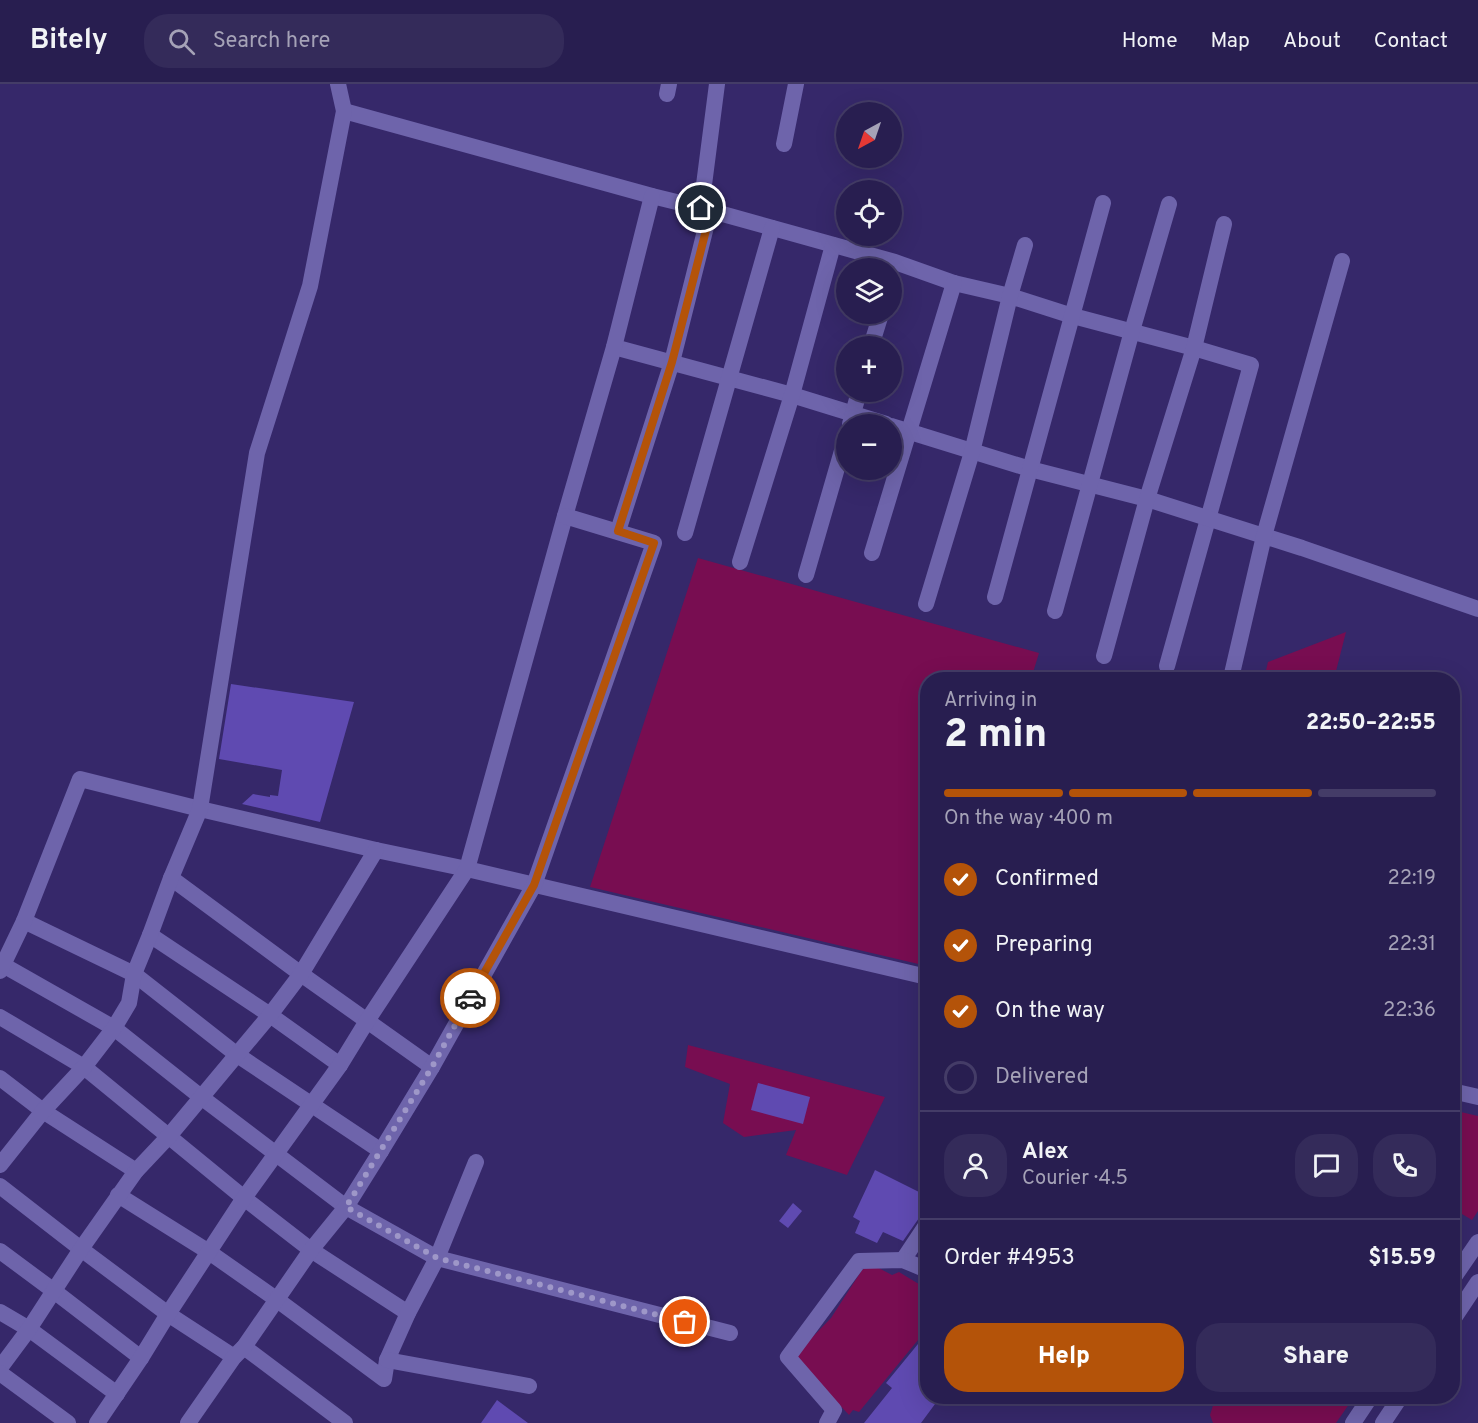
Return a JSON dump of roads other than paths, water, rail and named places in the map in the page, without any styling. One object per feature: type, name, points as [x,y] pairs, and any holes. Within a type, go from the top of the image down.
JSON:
[{"type":"street","points":[[0,1165],[43,1110],[84,1067],[114,1028],[129,1003],[134,974],[200,809],[257,453],[310,286],[344,111],[338,84]]},
{"type":"street","points":[[618,531],[672,362],[706,209],[717,84]]},
{"type":"street","points":[[784,144],[796,84]]},
{"type":"street","points":[[344,111],[706,209],[833,245],[864,258]]},
{"type":"street","points":[[97,1423],[244,1198],[340,1065],[467,869],[614,347],[652,196]]},
{"type":"street","points":[[995,597],[1102,203]]},
{"type":"street","points":[[1055,611],[1169,204]]},
{"type":"street","points":[[1104,656],[1147,499],[1194,348],[1224,224]]},
{"type":"street","points":[[685,533],[772,228]]},
{"type":"street","points":[[926,604],[972,452],[1025,244]]},
{"type":"street","points":[[740,562],[792,395],[833,245]]},
{"type":"street","points":[[1232,672],[1264,536],[1342,261]]},
{"type":"street","points":[[902,272],[1010,296],[1073,316],[1251,365],[1167,666]]},
{"type":"street","points":[[872,553],[954,283]]},
{"type":"street","points":[[614,347],[792,395],[837,414]]},
{"type":"street","points":[[902,429],[1030,469],[1147,499],[1208,518],[1478,609]]},
{"type":"street","points":[[806,575],[836,472]]},
{"type":"street","points":[[188,1423],[311,1250],[346,1207],[432,1067],[534,885],[654,543],[565,516]]},
{"type":"street","points":[[730,1333],[437,1258],[346,1207],[114,1028],[1,968],[24,921],[80,779],[200,809],[920,975]]},
{"type":"street","points":[[68,1423],[0,1371],[136,1171],[169,1136],[270,1015],[301,974],[376,850]]},
{"type":"street","points":[[171,878],[432,1067]]},
{"type":"street","points":[[24,921],[134,974],[236,1054],[381,1151]]},
{"type":"street","points":[[150,935],[340,1065]]},
{"type":"street","points":[[0,1017],[84,1067],[311,1250],[408,1312]]},
{"type":"street","points":[[0,1078],[43,1110],[136,1171]]},
{"type":"street","points":[[1460,1093],[1478,1097]]},
{"type":"street","points":[[118,1195],[209,1252],[384,1379],[387,1360],[408,1312],[437,1258],[476,1162]]},
{"type":"street","points":[[0,1186],[168,1314],[239,1352],[345,1423]]},
{"type":"street","points":[[903,1260],[920,1234]]},
{"type":"street","points":[[1460,1268],[1478,1242]]},
{"type":"street","points":[[0,1251],[141,1358]]},
{"type":"street","points":[[827,1423],[834,1410],[788,1357],[859,1261],[903,1260],[920,1267]]},
{"type":"street","points":[[1460,1309],[1478,1282]]},
{"type":"street","points":[[0,1312],[29,1329],[117,1394]]},
{"type":"street","points":[[387,1360],[530,1386]]},
{"type":"street","points":[[1353,1423],[1366,1404]]},
{"type":"street","points":[[1383,1423],[1396,1404]]}]
